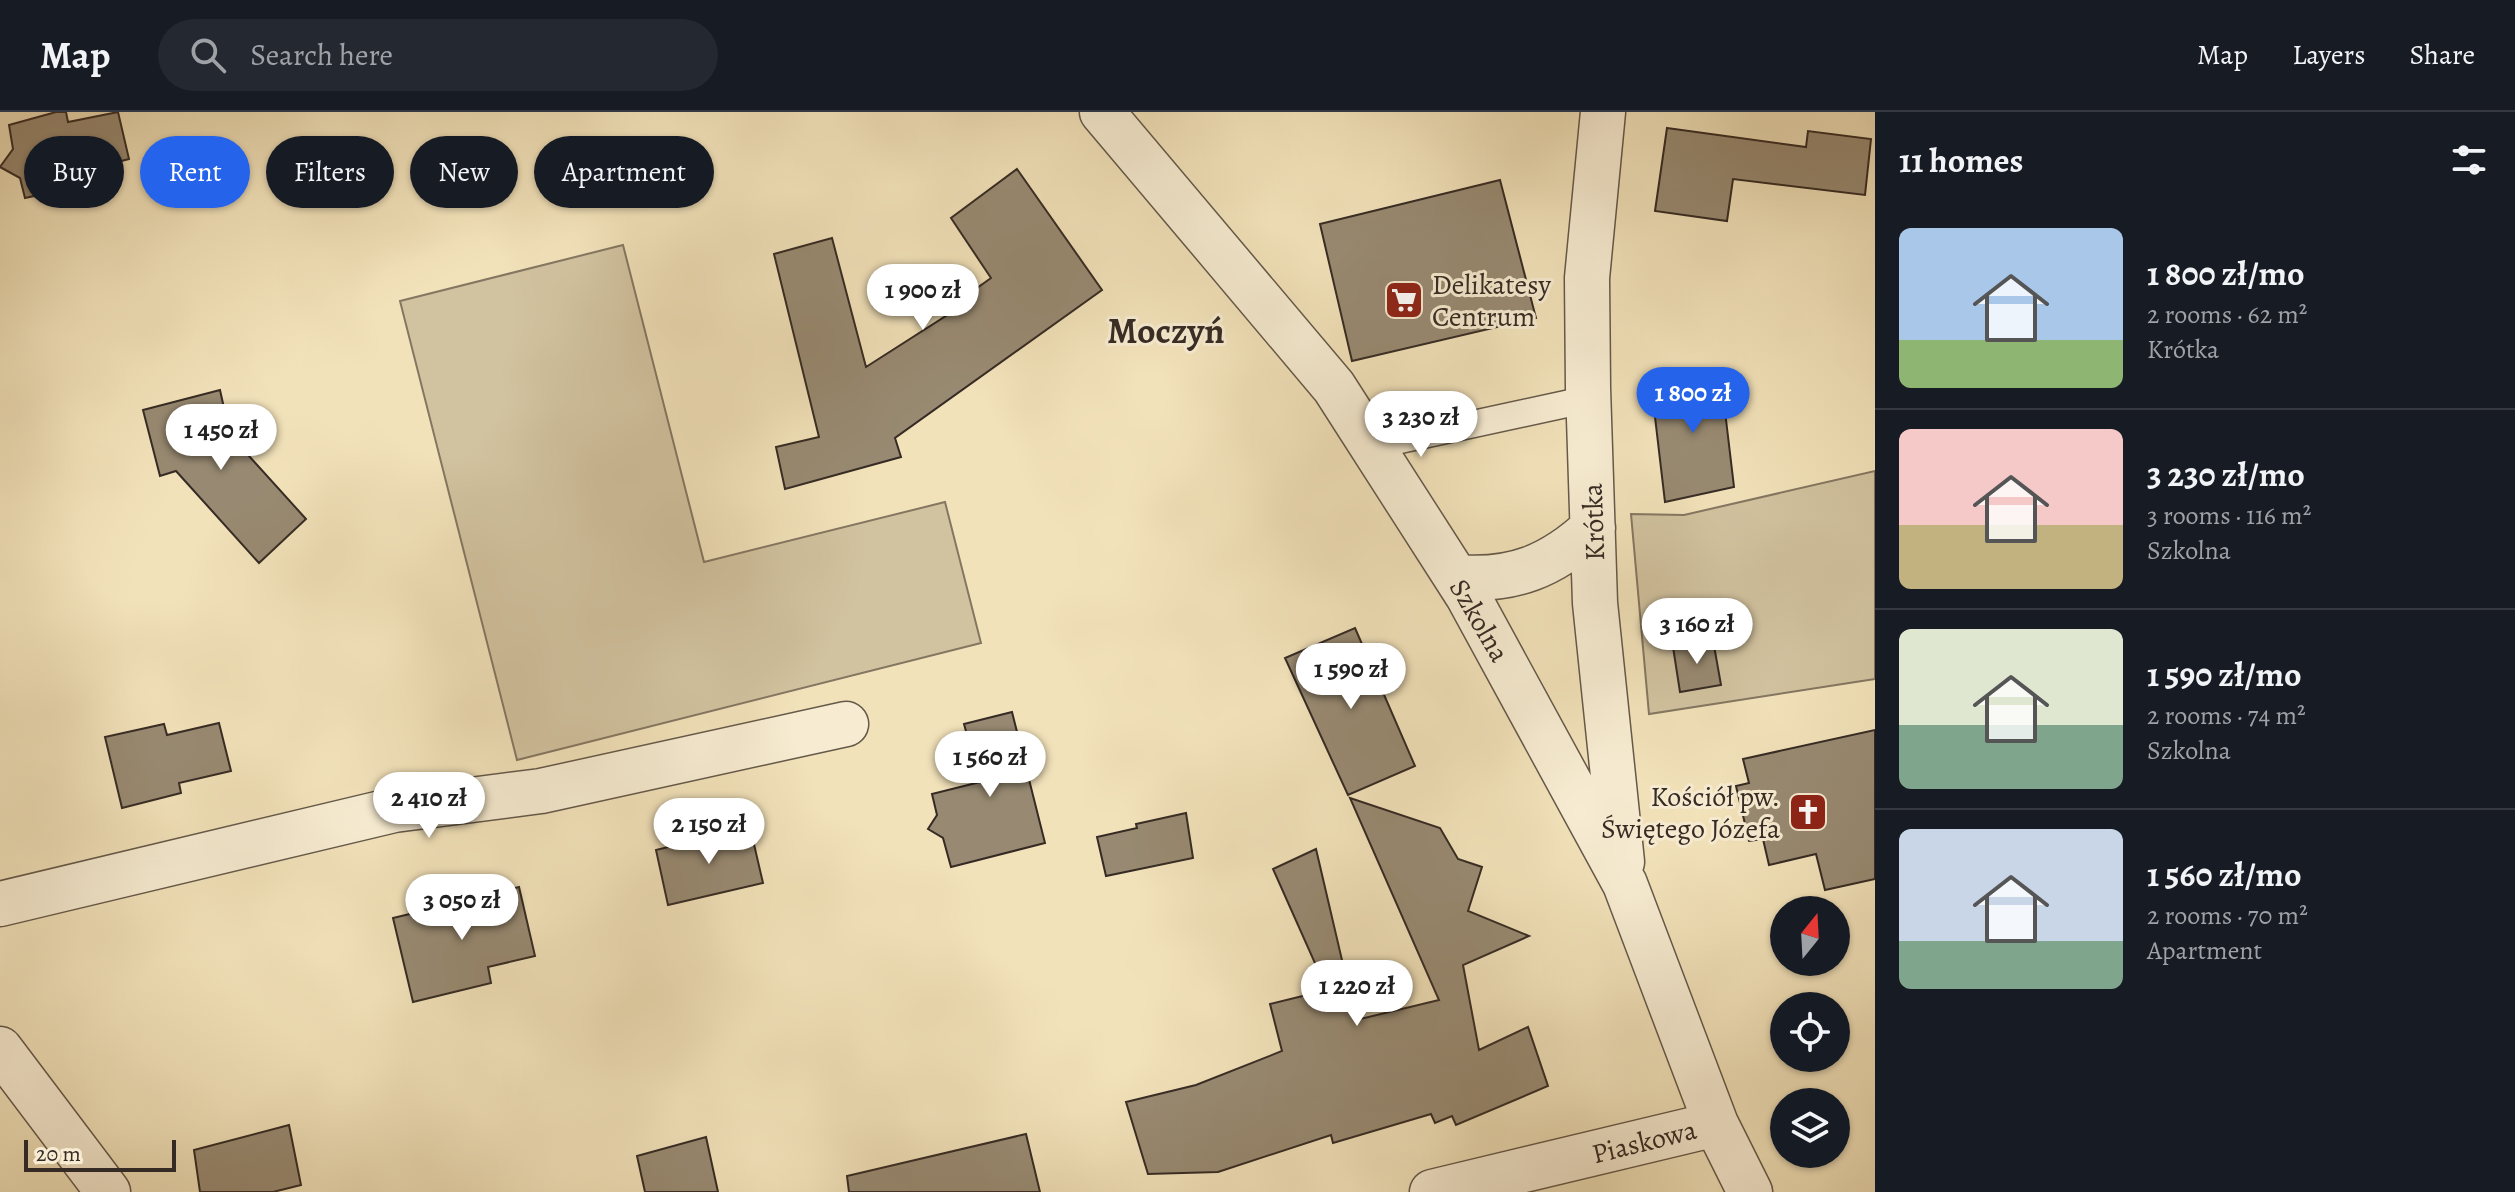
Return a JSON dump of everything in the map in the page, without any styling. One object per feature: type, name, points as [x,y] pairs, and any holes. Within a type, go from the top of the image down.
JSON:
[{"type":"street","name":"Szkolna","points":[[1102,112],[1334,387],[1456,577],[1625,884],[1716,1124],[1750,1192]]},
{"type":"street","name":"Krótka","points":[[1603,112],[1587,278],[1589,399],[1595,603],[1625,884]]},
{"type":"street","points":[[1456,577],[1486,579],[1523,572],[1554,559],[1593,528]]},
{"type":"street","points":[[0,904],[394,810],[541,791],[846,724]]},
{"type":"street","points":[[0,1049],[108,1192]]},
{"type":"street","name":"Piaskowa","points":[[1432,1192],[1716,1124]]},
{"type":"lane","points":[[1372,446],[1589,399]]},
{"type":"shaded area","points":[[623,245],[704,562],[945,502],[981,643],[517,760],[400,301]]},
{"type":"shaded area","points":[[1875,471],[1875,679],[1649,714],[1631,514],[1684,515]]},
{"type":"building","points":[[56,112],[66,112],[68,122],[118,112],[124,136],[24,136],[24,194],[20,178],[0,167],[13,149],[9,125]]},
{"type":"building","points":[[1667,128],[1806,147],[1808,131],[1871,139],[1865,195],[1733,179],[1727,221],[1655,211]]},
{"type":"building","points":[[124,138],[129,159],[124,160]]},
{"type":"building","points":[[1017,169],[1102,290],[895,438],[901,457],[785,489],[776,447],[819,437],[774,254],[832,238],[866,367],[955,310],[953,305],[991,278],[951,218]]},
{"type":"building","points":[[1500,180],[1536,318],[1352,361],[1320,224]]},
{"type":"building","points":[[1720,369],[1734,487],[1665,502],[1651,383],[1687,379],[1694,371]]},
{"type":"building","points":[[220,390],[230,435],[306,519],[259,563],[176,471],[160,476],[143,410]]},
{"type":"building","points":[[1355,628],[1415,766],[1348,795],[1285,658]]},
{"type":"building","points":[[1713,640],[1721,685],[1680,692],[1673,647]]},
{"type":"building","points":[[1012,712],[1045,843],[951,867],[943,838],[928,829],[937,815],[932,794],[980,782],[964,724]]},
{"type":"building","points":[[219,723],[231,771],[179,783],[181,793],[122,808],[105,737],[164,724],[167,735]]},
{"type":"building","name":"Kościół pw. Świętego Józefa","points":[[1875,730],[1875,879],[1825,890],[1816,854],[1769,865],[1763,839],[1749,841],[1736,786],[1749,783],[1743,759]]},
{"type":"building","points":[[1350,798],[1440,828],[1458,859],[1482,867],[1468,911],[1529,936],[1463,965],[1479,1050],[1528,1027],[1548,1086],[1456,1125],[1452,1116],[1435,1123],[1431,1114],[1333,1143],[1331,1135],[1218,1172],[1148,1174],[1126,1102],[1196,1085],[1282,1051],[1270,1004],[1327,990],[1273,869],[1316,849],[1356,1020],[1439,1000]]},
{"type":"building","points":[[1186,813],[1193,858],[1106,876],[1097,837]]},
{"type":"building","points":[[750,827],[763,883],[668,905],[656,850]]},
{"type":"building","points":[[455,887],[472,899],[519,887],[535,956],[488,967],[491,983],[413,1002],[393,918],[443,906]]},
{"type":"building","points":[[289,1125],[301,1185],[273,1192],[200,1192],[194,1150]]},
{"type":"building","points":[[1026,1134],[1040,1192],[849,1192],[847,1176]]},
{"type":"building","points":[[706,1137],[718,1192],[645,1192],[637,1156]]},
{"type":"place","name":"Delikatesy Centrum","points":[[1404,300]]},
{"type":"place","name":"Kościół pw. Świętego Józefa","points":[[1808,812]]},
{"type":"district","name":"Moczyń","points":[[1166,330]]}]
